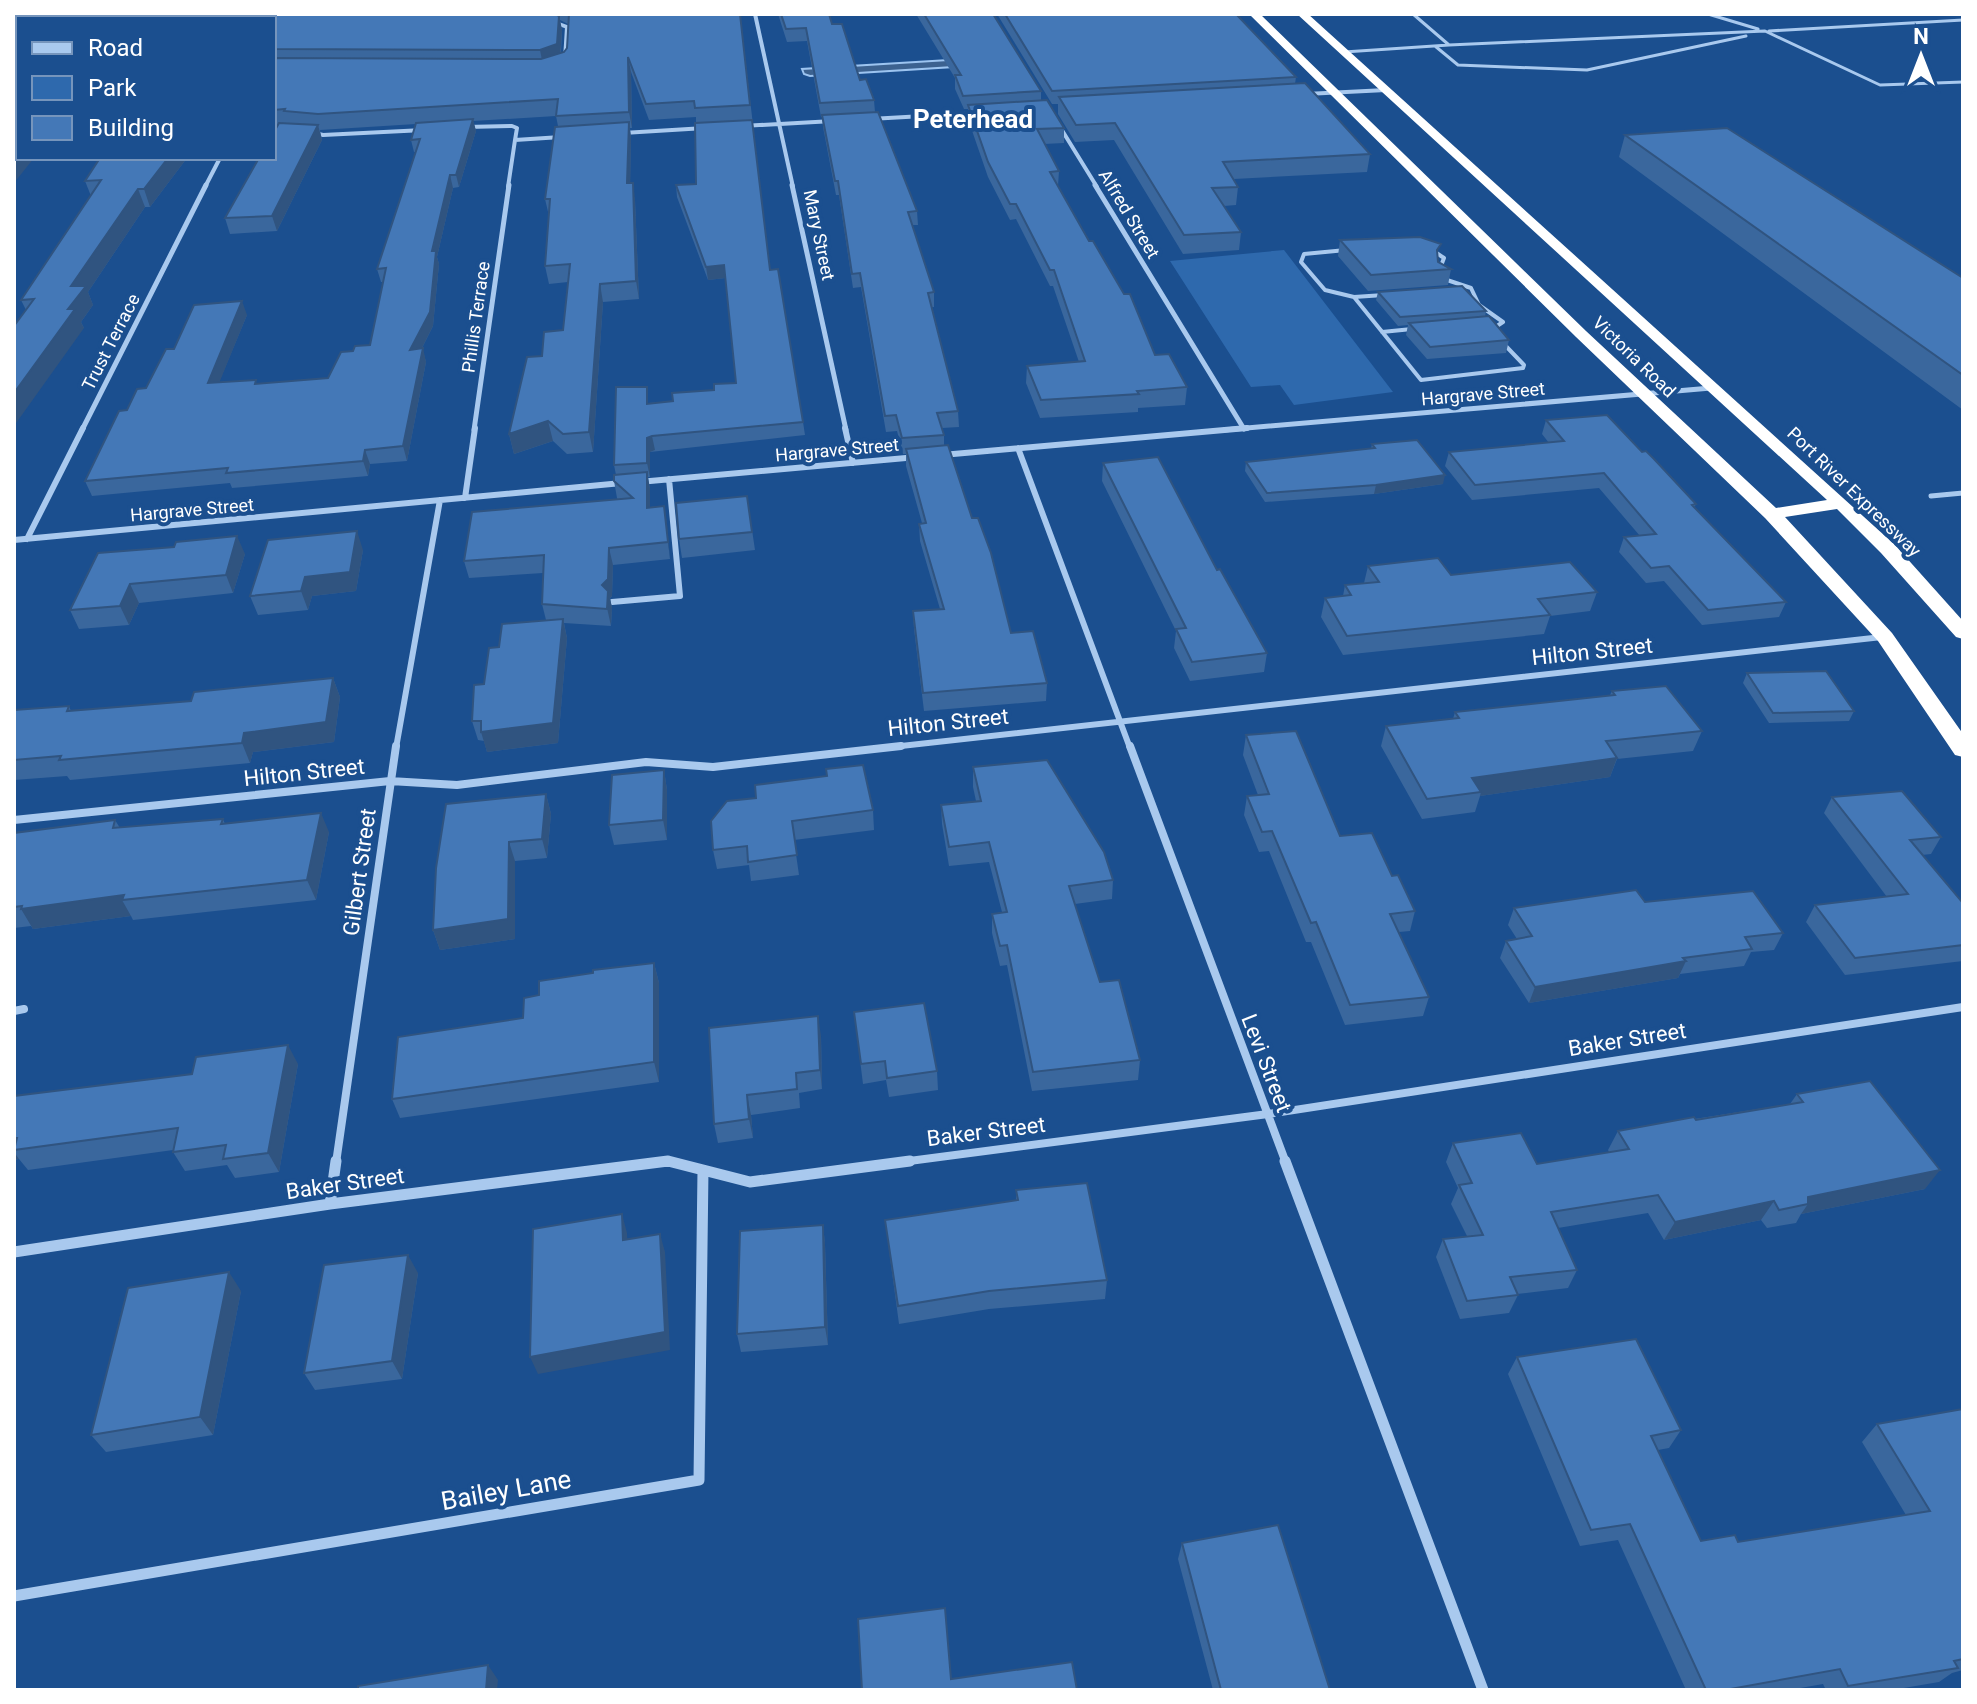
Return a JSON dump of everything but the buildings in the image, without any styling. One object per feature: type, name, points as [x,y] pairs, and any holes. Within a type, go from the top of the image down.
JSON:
[{"type":"highway","name":"Victoria Road","points":[[1254,14],[1643,394],[1772,514],[1885,637],[1963,750]]},
{"type":"highway","name":"Victoria Road","points":[[1302,14],[1711,388]]},
{"type":"highway","name":"Port River Expressway","points":[[1711,388],[1841,503],[1888,549],[1963,633]]},
{"type":"highway","points":[[1772,514],[1841,503]]},
{"type":"street","name":"Mary Street","points":[[755,14],[853,463]]},
{"type":"street","points":[[551,21],[567,27],[565,63],[558,67]]},
{"type":"street","points":[[1303,94],[1386,90]]},
{"type":"street","points":[[859,120],[986,113]]},
{"type":"street","points":[[736,126],[843,120]]},
{"type":"street","points":[[455,128],[512,126],[517,128],[515,140],[573,137]]},
{"type":"street","name":"Alfred Street","points":[[1059,126],[1244,429]]},
{"type":"street","points":[[616,134],[706,128]]},
{"type":"street","points":[[299,132],[323,135],[426,129]]},
{"type":"street","name":"Phillis Terrace","points":[[465,498],[515,140]]},
{"type":"street","name":"Trust Terrace","points":[[27,539],[219,160]]},
{"type":"street","name":"Hargrave Street","points":[[14,540],[1711,388]]},
{"type":"street","name":"Levi Street","points":[[1018,448],[1483,1690]]},
{"type":"street","points":[[612,602],[680,596],[669,479]]},
{"type":"street","name":"Gilbert Street","points":[[330,1204],[390,781],[440,500]]},
{"type":"street","name":"Hilton Street","points":[[14,820],[390,781],[457,785],[646,762],[713,767],[1885,637]]},
{"type":"street","name":"Baker Street","points":[[14,1252],[330,1204],[668,1161],[750,1182],[1268,1114],[1963,1007]]},
{"type":"street","name":"Bailey Lane","points":[[14,1596],[699,1480],[703,1170]]},
{"type":"lane","points":[[1413,14],[1449,45]]},
{"type":"lane","points":[[1708,14],[1765,31],[1880,85],[1963,82]]},
{"type":"lane","points":[[1344,52],[1963,20]]},
{"type":"lane","points":[[1435,46],[1458,65],[1587,70],[1765,31]]},
{"type":"lane","points":[[1429,249],[1444,258],[1439,276],[1471,288],[1479,305],[1503,322]]},
{"type":"lane","points":[[1356,250],[1311,252],[1304,254],[1301,262],[1325,290],[1354,297],[1398,294]]},
{"type":"lane","points":[[1456,289],[1471,288]]},
{"type":"lane","points":[[1354,297],[1421,380],[1518,371],[1524,365],[1491,330],[1503,322]]},
{"type":"lane","points":[[1488,323],[1503,322]]},
{"type":"lane","points":[[1382,332],[1412,329]]},
{"type":"lane","points":[[1931,496],[1963,493]]},
{"type":"green space","points":[[1284,250],[1393,392],[1294,405],[1280,385],[1251,387],[1170,261]]},
{"type":"shaded area","points":[[981,58],[985,65],[810,76],[804,74],[802,69]]},
{"type":"district","name":"Peterhead","points":[[973,119]]}]
